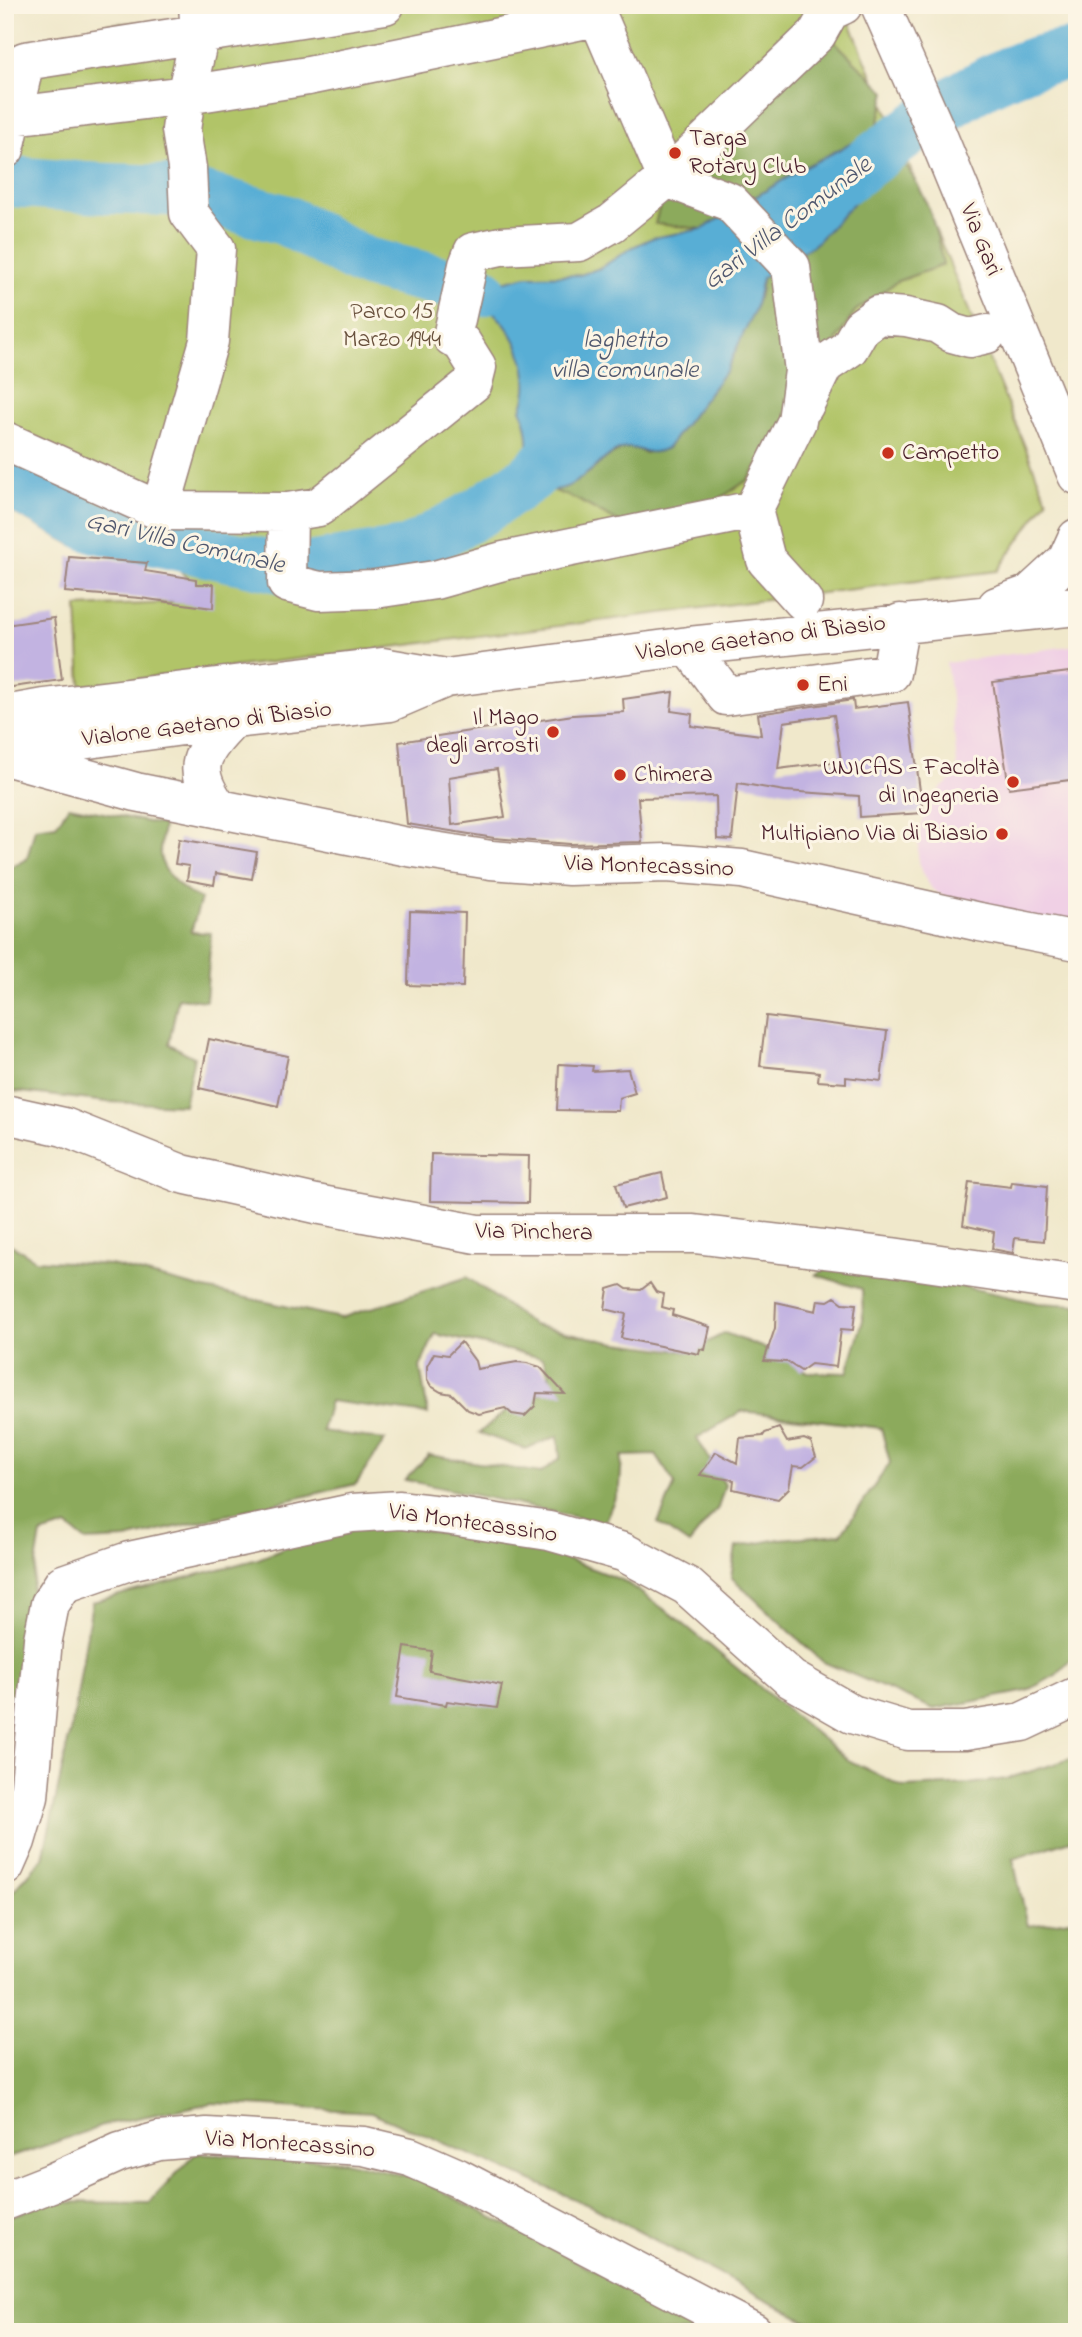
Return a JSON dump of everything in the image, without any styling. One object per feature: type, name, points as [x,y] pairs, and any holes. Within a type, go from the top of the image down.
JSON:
[{"type":"street","points":[[385,5],[199,20],[25,61],[9,133],[186,94],[307,76],[595,11],[667,178],[730,202],[791,267],[804,371],[797,421]]},
{"type":"street","points":[[5,441],[160,511],[287,524],[319,507],[473,383],[477,367],[462,343],[452,337],[455,315],[473,252],[501,246],[579,242],[612,223],[667,178],[817,34],[830,11],[843,5]]},
{"type":"street","name":"Via Gari","points":[[880,5],[937,134],[1077,475]]},
{"type":"street","points":[[160,511],[209,341],[216,249],[189,213],[187,168],[181,130],[199,20]]},
{"type":"street","points":[[803,601],[766,560],[752,510],[824,365],[849,348],[861,327],[878,315],[938,324],[952,333],[970,338],[987,334]]},
{"type":"street","points":[[287,524],[287,583],[319,591],[375,589],[435,580],[503,561],[752,510]]},
{"type":"street","points":[[972,615],[1030,594],[1067,561],[1077,538]]},
{"type":"street","name":"Vialone Gaetano di Biasio","points":[[23,754],[233,719],[390,702],[446,678],[689,646],[1077,606]]},
{"type":"street","points":[[689,646],[726,696],[891,673],[900,623]]},
{"type":"street","name":"Vialone Gaetano di Biasio","points":[[5,715],[382,667],[446,678]]},
{"type":"street","points":[[23,754],[40,729],[44,708]]},
{"type":"street","points":[[219,809],[204,789],[202,764],[205,751],[233,719]]},
{"type":"street","name":"Via Montecassino","points":[[23,754],[136,792],[408,847],[491,860],[569,866],[667,863],[742,869],[1077,941]]},
{"type":"street","name":"Via Pinchera","points":[[5,1114],[64,1127],[181,1174],[316,1204],[477,1234],[694,1234],[892,1257],[1077,1284]]},
{"type":"street","name":"Via Montecassino","points":[[5,1866],[16,1841],[29,1797],[43,1639],[50,1604],[62,1584],[129,1561],[352,1513],[400,1510],[452,1516],[549,1531],[624,1552],[687,1586],[791,1679],[852,1714],[908,1731],[965,1731],[1022,1722],[1077,1696]]},
{"type":"street","name":"Via Montecassino","points":[[5,2201],[120,2152],[159,2141],[207,2137],[364,2146],[410,2157],[458,2178],[754,2332]]},
{"type":"shaded area","name":"UNICAS - Facoltà di Ingegneria","points":[[1077,645],[1077,928],[949,900],[932,889],[921,871],[918,855],[918,837],[923,820],[941,788],[958,775],[946,663]]},
{"type":"green space","name":"Parco 15 Marzo 1944","points":[[286,5],[843,5],[1047,500],[997,571],[81,686],[77,607],[170,603],[184,597],[187,577],[163,556],[72,545],[5,508],[5,61],[15,50],[110,24],[222,18]]},
{"type":"green space","points":[[827,34],[886,92],[876,131],[805,167],[702,229],[655,224],[667,178]]},
{"type":"green space","points":[[900,157],[929,208],[943,265],[898,281],[855,311],[749,479],[704,509],[638,533],[576,499],[552,490],[590,472],[607,457],[623,449],[631,447],[645,453],[667,448],[727,369],[760,294],[762,278],[789,258],[813,246]]},
{"type":"green space","points":[[69,806],[163,825],[161,861],[169,875],[181,887],[201,899],[191,932],[211,933],[206,1001],[178,998],[169,1044],[194,1057],[184,1105],[107,1102],[5,1090],[5,870],[27,859],[35,828],[56,825]]},
{"type":"green space","points":[[5,1241],[36,1260],[111,1265],[205,1289],[341,1318],[467,1277],[533,1325],[611,1342],[688,1352],[725,1333],[764,1348],[808,1372],[847,1373],[863,1320],[862,1289],[816,1275],[838,1259],[1038,1303],[1077,1305],[1077,1653],[1056,1675],[1027,1691],[934,1709],[823,1662],[731,1577],[736,1547],[780,1539],[841,1534],[890,1463],[881,1428],[742,1411],[697,1438],[725,1485],[718,1508],[689,1544],[658,1523],[675,1484],[656,1455],[622,1456],[620,1487],[604,1523],[405,1480],[429,1455],[541,1473],[560,1458],[558,1436],[525,1449],[479,1433],[506,1411],[553,1387],[543,1358],[435,1334],[420,1367],[428,1414],[330,1401],[322,1431],[385,1440],[356,1484],[126,1539],[86,1541],[67,1526],[41,1534],[5,1751]]},
{"type":"green space","points":[[359,1519],[543,1550],[624,1581],[675,1617],[848,1760],[903,1787],[969,1784],[1006,1779],[1077,1757],[1077,1838],[1013,1859],[1028,1926],[1077,1919],[1077,2332],[907,2332],[805,2320],[595,2208],[371,2112],[212,2103],[112,2123],[5,2159],[5,1900],[43,1858],[75,1709],[92,1602],[258,1559]]},
{"type":"green space","points":[[196,2153],[345,2161],[418,2179],[637,2292],[708,2332],[5,2332],[5,2218],[50,2202],[149,2203]]},
{"type":"water","name":"laghetto villa comunale","points":[[876,131],[889,131],[896,138],[902,149],[898,160],[880,175],[813,246],[789,258],[762,278],[755,309],[727,369],[667,448],[646,452],[623,448],[608,456],[579,480],[559,489],[548,489],[534,481],[527,467],[528,434],[521,409],[526,384],[522,358],[504,323],[480,298],[481,291],[494,284],[527,276],[580,275],[600,268],[652,238],[702,229],[805,167]]},
{"type":"building","points":[[69,557],[147,563],[145,571],[196,579],[196,584],[214,584],[213,608],[65,592]]},
{"type":"building","points":[[54,618],[62,680],[5,688],[5,625]]},
{"type":"building","points":[[1077,671],[1077,779],[1009,788],[993,682]]},
{"type":"building","points":[[673,692],[671,711],[692,714],[691,726],[761,735],[758,714],[853,700],[854,709],[908,702],[923,813],[860,817],[859,796],[785,791],[738,783],[732,840],[717,839],[716,796],[638,798],[642,842],[570,844],[494,838],[407,824],[399,742],[573,715],[624,712],[623,699]],"holes":[[[834,715],[841,761],[778,769],[784,722]],[[497,769],[505,817],[452,825],[449,777]]]},
{"type":"building","points":[[179,839],[257,852],[252,879],[216,873],[214,885],[187,880],[189,866],[175,864]]},
{"type":"building","points":[[410,911],[465,913],[463,987],[408,985]]},
{"type":"building","points":[[766,1016],[887,1031],[881,1081],[846,1077],[846,1083],[818,1081],[819,1072],[760,1066]]},
{"type":"building","points":[[209,1039],[288,1056],[278,1106],[199,1088]]},
{"type":"building","points":[[559,1064],[593,1066],[592,1071],[628,1069],[635,1093],[619,1098],[618,1111],[557,1110]]},
{"type":"building","points":[[431,1154],[529,1156],[528,1203],[430,1201]]},
{"type":"building","points":[[662,1173],[667,1197],[623,1208],[616,1184]]},
{"type":"building","points":[[969,1182],[1011,1187],[1012,1182],[1047,1186],[1044,1241],[1015,1238],[1013,1253],[992,1249],[994,1232],[963,1225]]},
{"type":"building","points":[[650,1283],[656,1292],[664,1294],[662,1307],[673,1310],[672,1315],[710,1327],[705,1350],[700,1349],[699,1354],[621,1338],[626,1314],[605,1309],[608,1289],[621,1285],[627,1289],[641,1290]]},
{"type":"building","points":[[835,1297],[843,1303],[856,1304],[853,1330],[841,1329],[836,1367],[811,1364],[801,1371],[787,1362],[764,1361],[775,1328],[776,1302],[816,1311],[818,1300],[828,1301]]},
{"type":"building","points":[[461,1342],[475,1361],[477,1369],[517,1362],[527,1363],[540,1367],[565,1394],[537,1393],[535,1406],[525,1416],[512,1414],[505,1408],[479,1414],[468,1410],[452,1394],[431,1386],[427,1379],[427,1366],[434,1353],[448,1355]]},
{"type":"building","points":[[779,1428],[787,1442],[804,1439],[811,1442],[816,1457],[803,1467],[793,1466],[789,1488],[778,1499],[733,1489],[734,1480],[700,1475],[716,1452],[737,1463],[740,1438],[763,1436]]},
{"type":"building","points":[[405,1647],[432,1651],[429,1671],[502,1685],[497,1708],[447,1701],[446,1705],[397,1697]]},
{"type":"waterway","name":"Gari Villa Comunale","points":[[845,179],[926,120],[984,84],[1015,69],[1046,59],[1077,54]]},
{"type":"waterway","points":[[5,181],[181,191],[285,220],[364,262],[481,291]]},
{"type":"waterway","name":"Gari Villa Comunale","points":[[5,480],[89,526],[292,570],[407,552],[479,512],[531,477],[581,428]]},
{"type":"place","name":"Targa Rotary Club","points":[[675,153]]},
{"type":"place","name":"Campetto","points":[[888,453]]},
{"type":"place","name":"Eni","points":[[803,685]]},
{"type":"place","name":"Il Mago degli arrosti","points":[[553,732]]},
{"type":"place","name":"Chimera","points":[[620,775]]},
{"type":"place","name":"UNICAS - Facoltà di Ingegneria","points":[[1013,782]]},
{"type":"place","name":"Multipiano Via di Biasio","points":[[1002,834]]}]
